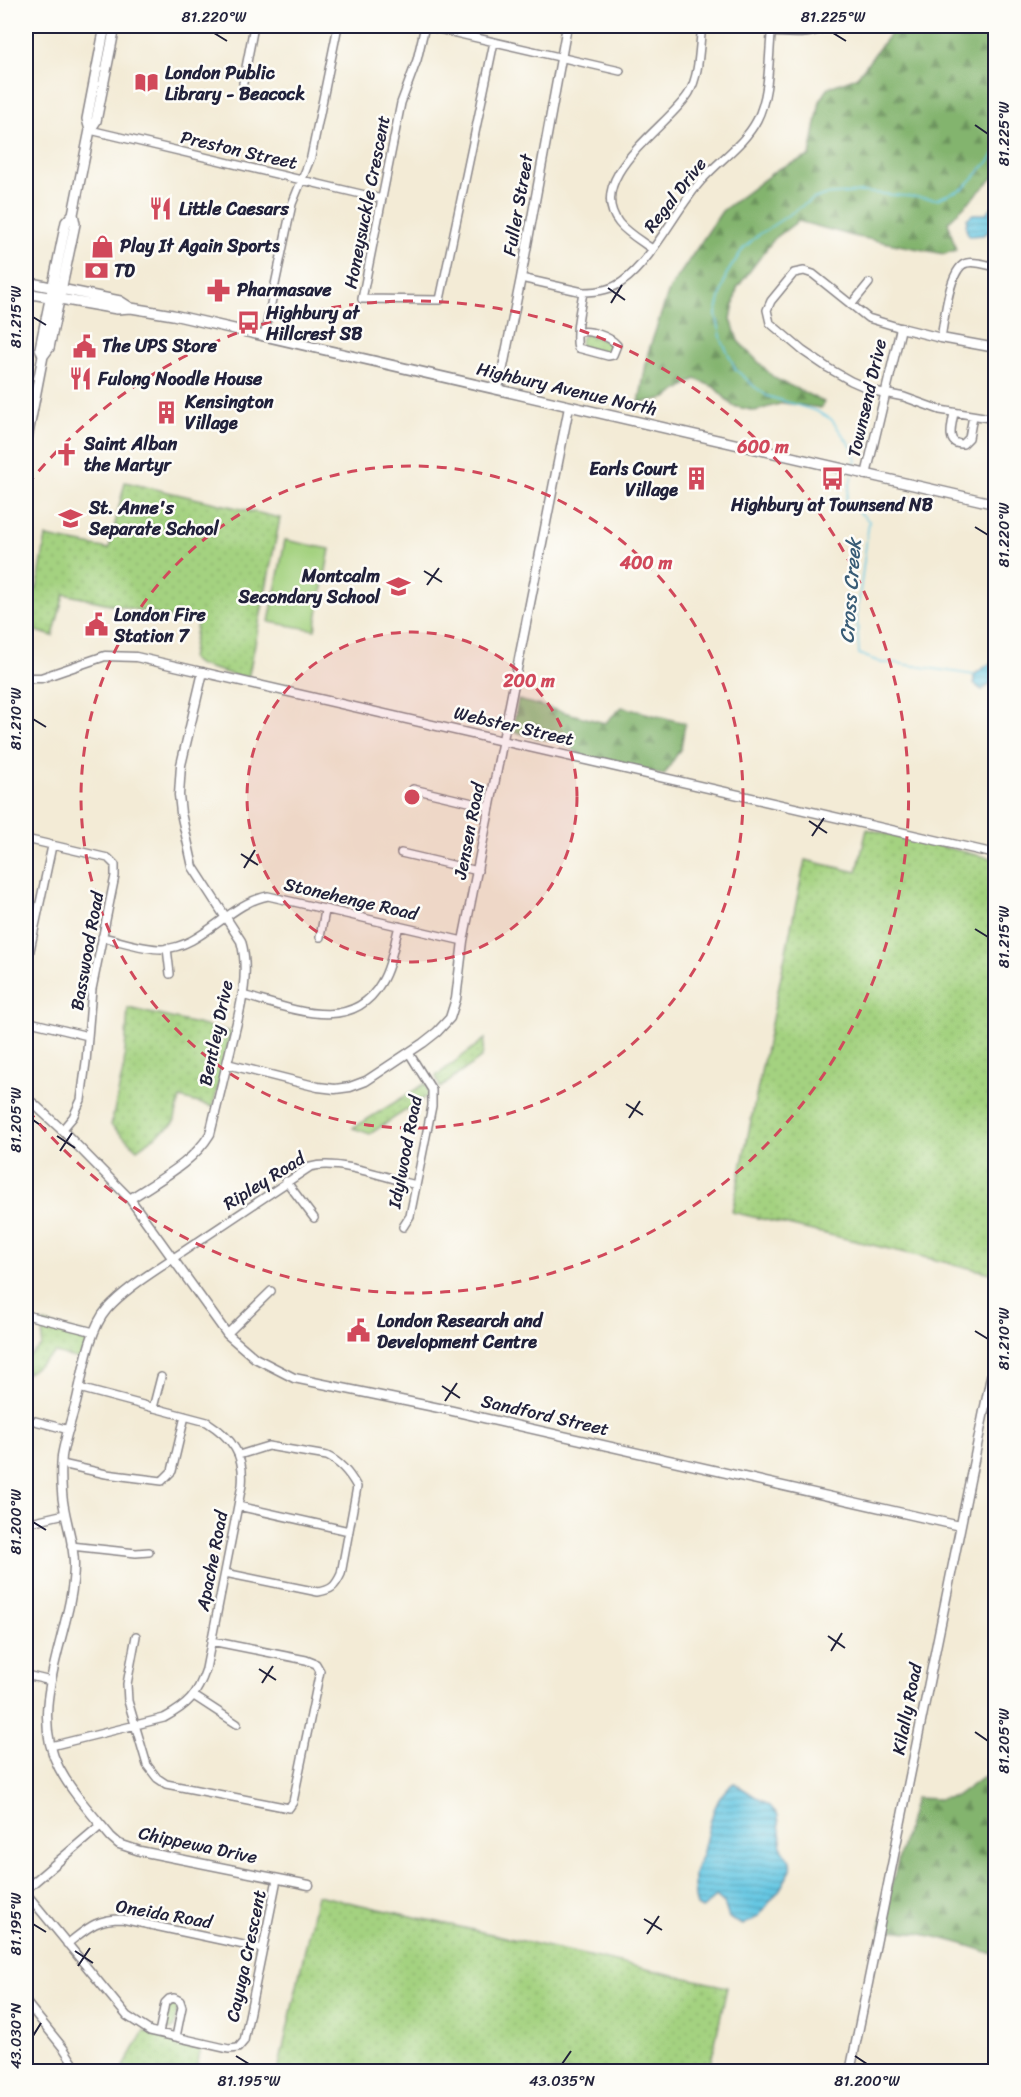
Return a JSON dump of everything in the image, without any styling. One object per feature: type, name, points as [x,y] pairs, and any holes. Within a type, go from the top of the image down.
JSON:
[{"type":"main road","points":[[90,130],[87,119],[105,26]]},
{"type":"main road","points":[[26,444],[43,356],[40,348],[75,224],[73,214],[90,130],[96,121],[115,26]]},
{"type":"main road","name":"Highbury Avenue North","points":[[26,282],[56,293],[117,309],[131,308],[173,315],[996,504]]},
{"type":"main road","name":"Highbury Avenue North","points":[[26,293],[56,293]]},
{"type":"street","points":[[243,83],[254,26]]},
{"type":"street","points":[[264,337],[292,204],[311,157],[338,26]]},
{"type":"street","points":[[425,26],[620,71]]},
{"type":"street","name":"Honeysuckle Crescent","points":[[425,26],[417,60],[401,103],[362,299],[440,300],[494,42]]},
{"type":"street","name":"Fuller Street","points":[[496,389],[500,380],[521,278],[567,26]]},
{"type":"street","points":[[652,249],[621,225],[615,216],[612,188],[634,150],[684,101],[691,90],[696,76],[702,26]]},
{"type":"street","points":[[771,29],[804,33],[828,26]]},
{"type":"street","name":"Regal Drive","points":[[521,278],[592,292],[621,282],[638,269],[702,179],[750,131],[758,118],[765,95],[771,29]]},
{"type":"street","name":"Preston Street","points":[[90,130],[382,199]]},
{"type":"street","points":[[941,338],[952,281],[961,266],[968,262],[996,267]]},
{"type":"street","points":[[996,348],[941,338],[868,318],[813,274],[804,271],[794,273],[771,301],[767,310],[770,323],[828,368],[851,381],[885,394],[904,397],[954,412],[996,419]]},
{"type":"street","points":[[851,305],[870,283]]},
{"type":"street","points":[[578,333],[586,331],[614,341],[617,345],[616,350],[613,355],[608,356],[580,350],[577,345],[578,333],[583,292]]},
{"type":"street","name":"Townsend Drive","points":[[866,475],[901,328]]},
{"type":"street","name":"Jensen Road","points":[[227,1064],[318,1087],[335,1089],[350,1087],[366,1081],[409,1053],[437,1032],[450,1017],[456,999],[463,941],[569,407]]},
{"type":"street","points":[[954,412],[951,436],[952,441],[958,444],[963,444],[969,438],[973,416]]},
{"type":"street","name":"Webster Street","points":[[26,678],[41,678],[105,656],[136,657],[996,854]]},
{"type":"street","name":"Bentley Drive","points":[[130,1199],[190,1158],[202,1147],[210,1134],[246,974],[245,953],[236,931],[193,867],[184,833],[179,795],[181,765],[203,672]]},
{"type":"street","points":[[413,789],[490,807]]},
{"type":"street","name":"Basswood Road","points":[[26,839],[108,858],[115,865],[115,876],[92,989],[81,1100],[73,1117],[62,1130]]},
{"type":"street","points":[[26,969],[52,846]]},
{"type":"street","points":[[400,853],[478,871]]},
{"type":"street","name":"Stonehenge Road","points":[[102,937],[146,947],[167,948],[197,937],[254,898],[268,896],[463,941]]},
{"type":"street","points":[[320,937],[325,911]]},
{"type":"street","points":[[242,995],[321,1015],[348,1012],[374,994],[382,982],[399,926]]},
{"type":"street","points":[[167,948],[170,974]]},
{"type":"street","points":[[26,1021],[88,1035]]},
{"type":"street","name":"Idylwood Road","points":[[403,1227],[410,1216],[432,1106],[432,1090],[409,1053]]},
{"type":"street","name":"Sandford Street","points":[[26,1099],[62,1130],[130,1199],[227,1334],[255,1358],[294,1378],[467,1414],[960,1526]]},
{"type":"street","name":"Ripley Road","points":[[172,1259],[286,1181],[310,1167],[323,1163],[416,1185]]},
{"type":"street","points":[[286,1181],[314,1218]]},
{"type":"street","name":"Chippewa Drive","points":[[172,1259],[122,1295],[106,1310],[94,1332],[79,1388],[62,1464],[62,1496],[74,1563],[72,1585],[51,1681],[46,1718],[51,1746],[58,1766],[68,1783],[119,1844],[140,1851],[309,1885]]},
{"type":"street","points":[[227,1334],[271,1291]]},
{"type":"street","points":[[26,1315],[94,1332]]},
{"type":"street","name":"Kilally Road","points":[[850,2072],[996,1352]]},
{"type":"street","points":[[153,1408],[161,1377]]},
{"type":"street","points":[[79,1388],[207,1422],[222,1432],[239,1455],[268,1446],[327,1456],[334,1459],[351,1477],[357,1487],[336,1585],[329,1590],[318,1592],[225,1573]]},
{"type":"street","points":[[62,1464],[106,1474],[162,1481],[172,1471],[185,1416]]},
{"type":"street","points":[[35,1421],[69,1430]]},
{"type":"street","name":"Apache Road","points":[[51,1746],[164,1718],[180,1709],[194,1696],[206,1669],[238,1506],[244,1467],[239,1455]]},
{"type":"street","points":[[238,1506],[349,1531]]},
{"type":"street","points":[[26,1523],[65,1514]]},
{"type":"street","points":[[71,1546],[136,1553],[149,1552]]},
{"type":"street","points":[[136,1636],[127,1684],[128,1701],[147,1765],[157,1778],[166,1784],[289,1808],[293,1802],[320,1671],[316,1664],[306,1660],[211,1641]]},
{"type":"street","points":[[26,1675],[51,1681]]},
{"type":"street","points":[[194,1696],[237,1724]]},
{"type":"street","points":[[26,1891],[101,1825]]},
{"type":"street","name":"Cayuga Crescent","points":[[26,1891],[128,2016],[150,2031],[229,2049],[238,2048],[244,2041],[277,1879]]},
{"type":"street","name":"Oneida Road","points":[[67,1944],[93,1924],[106,1919],[122,1918],[263,1949]]},
{"type":"street","points":[[159,2033],[165,2003],[174,1998],[180,2001],[182,2007],[176,2037]]},
{"type":"street","points":[[26,2002],[64,2049],[79,2072]]},
{"type":"green space","points":[[896,26],[995,26],[995,176],[948,222],[956,250],[944,254],[853,236],[798,221],[774,239],[737,288],[731,319],[738,341],[774,378],[824,402],[821,408],[783,403],[755,411],[733,406],[714,387],[695,379],[666,398],[639,403],[648,353],[669,290],[722,211],[778,169],[810,156],[820,101],[829,87],[857,77]]},
{"type":"green space","points":[[587,334],[612,344],[613,349],[610,353],[582,347],[581,338]]},
{"type":"green space","points":[[125,482],[280,518],[248,679],[199,665],[191,659],[197,623],[64,594],[53,636],[26,628],[26,587],[37,589],[46,537],[109,549]]},
{"type":"green space","points":[[285,540],[330,549],[315,630],[269,622]]},
{"type":"green space","points":[[518,700],[605,723],[622,707],[685,723],[681,748],[664,775],[591,761],[560,741],[540,739],[512,731]]},
{"type":"green space","points":[[867,829],[995,859],[995,1274],[732,1212],[805,860],[857,872]]},
{"type":"green space","points":[[128,1008],[231,1032],[213,1107],[180,1098],[174,1123],[137,1149],[111,1125],[124,1066]]},
{"type":"green space","points":[[485,1039],[482,1057],[440,1088],[436,1076]]},
{"type":"green space","points":[[426,1083],[429,1095],[370,1134],[353,1128]]},
{"type":"green space","points":[[44,1323],[85,1334],[88,1338],[83,1360],[55,1353],[26,1374],[26,1358],[41,1346]]},
{"type":"green space","points":[[983,1777],[995,1778],[995,1955],[941,1938],[880,1928],[915,1798],[956,1797]]},
{"type":"green space","points":[[317,1895],[727,1987],[709,2071],[278,2071]]},
{"type":"green space","points":[[172,2001],[178,2005],[174,2028],[170,2030],[166,2026]]},
{"type":"green space","points":[[144,2031],[168,2040],[202,2044],[196,2071],[124,2071],[123,2068]]},
{"type":"water","points":[[995,204],[995,228],[983,235],[969,236],[966,229],[967,219],[973,214],[985,214]]},
{"type":"water","points":[[995,660],[995,680],[982,690],[974,684],[974,675]]},
{"type":"water","points":[[734,1783],[770,1806],[778,1815],[782,1848],[790,1861],[791,1870],[780,1889],[758,1917],[743,1925],[729,1918],[724,1903],[716,1896],[702,1909],[697,1906],[694,1892],[694,1872],[702,1855],[712,1816],[720,1797]]},
{"type":"waterway","name":"Cross Creek","points":[[854,467],[856,459],[851,446],[831,419],[816,411],[767,396],[736,370],[722,341],[716,314],[726,275],[743,249],[757,236],[811,200],[824,195],[862,192],[937,199],[964,188],[991,159],[996,150]]},
{"type":"waterway","name":"Cross Creek","points":[[852,475],[846,500],[869,521],[857,616],[859,654],[882,663],[974,675]]},
{"type":"place","name":"London Public Library - Beacock","points":[[147,83]]},
{"type":"place","name":"Little Caesars","points":[[161,209]]},
{"type":"place","name":"Play It Again Sports","points":[[102,246]]},
{"type":"place","name":"TD","points":[[96,271]]},
{"type":"place","name":"Pharmasave","points":[[219,290]]},
{"type":"place","name":"Highbury at Hillcrest SB","points":[[248,323]]},
{"type":"place","name":"The UPS Store","points":[[84,346]]},
{"type":"place","name":"Fulong Noodle House","points":[[80,379]]},
{"type":"place","name":"Kensington Village","points":[[167,412]]},
{"type":"place","name":"Saint Alban the Martyr","points":[[66,454]]},
{"type":"place","name":"Earls Court Village","points":[[696,479]]},
{"type":"place","name":"Highbury at Townsend NB","points":[[832,479]]},
{"type":"place","name":"St. Anne's Separate School","points":[[71,518]]},
{"type":"place","name":"Montcalm Secondary School","points":[[398,586]]},
{"type":"place","name":"London Fire Station 7","points":[[96,625]]},
{"type":"place","name":"London Research and Development Centre","points":[[359,1331]]}]
